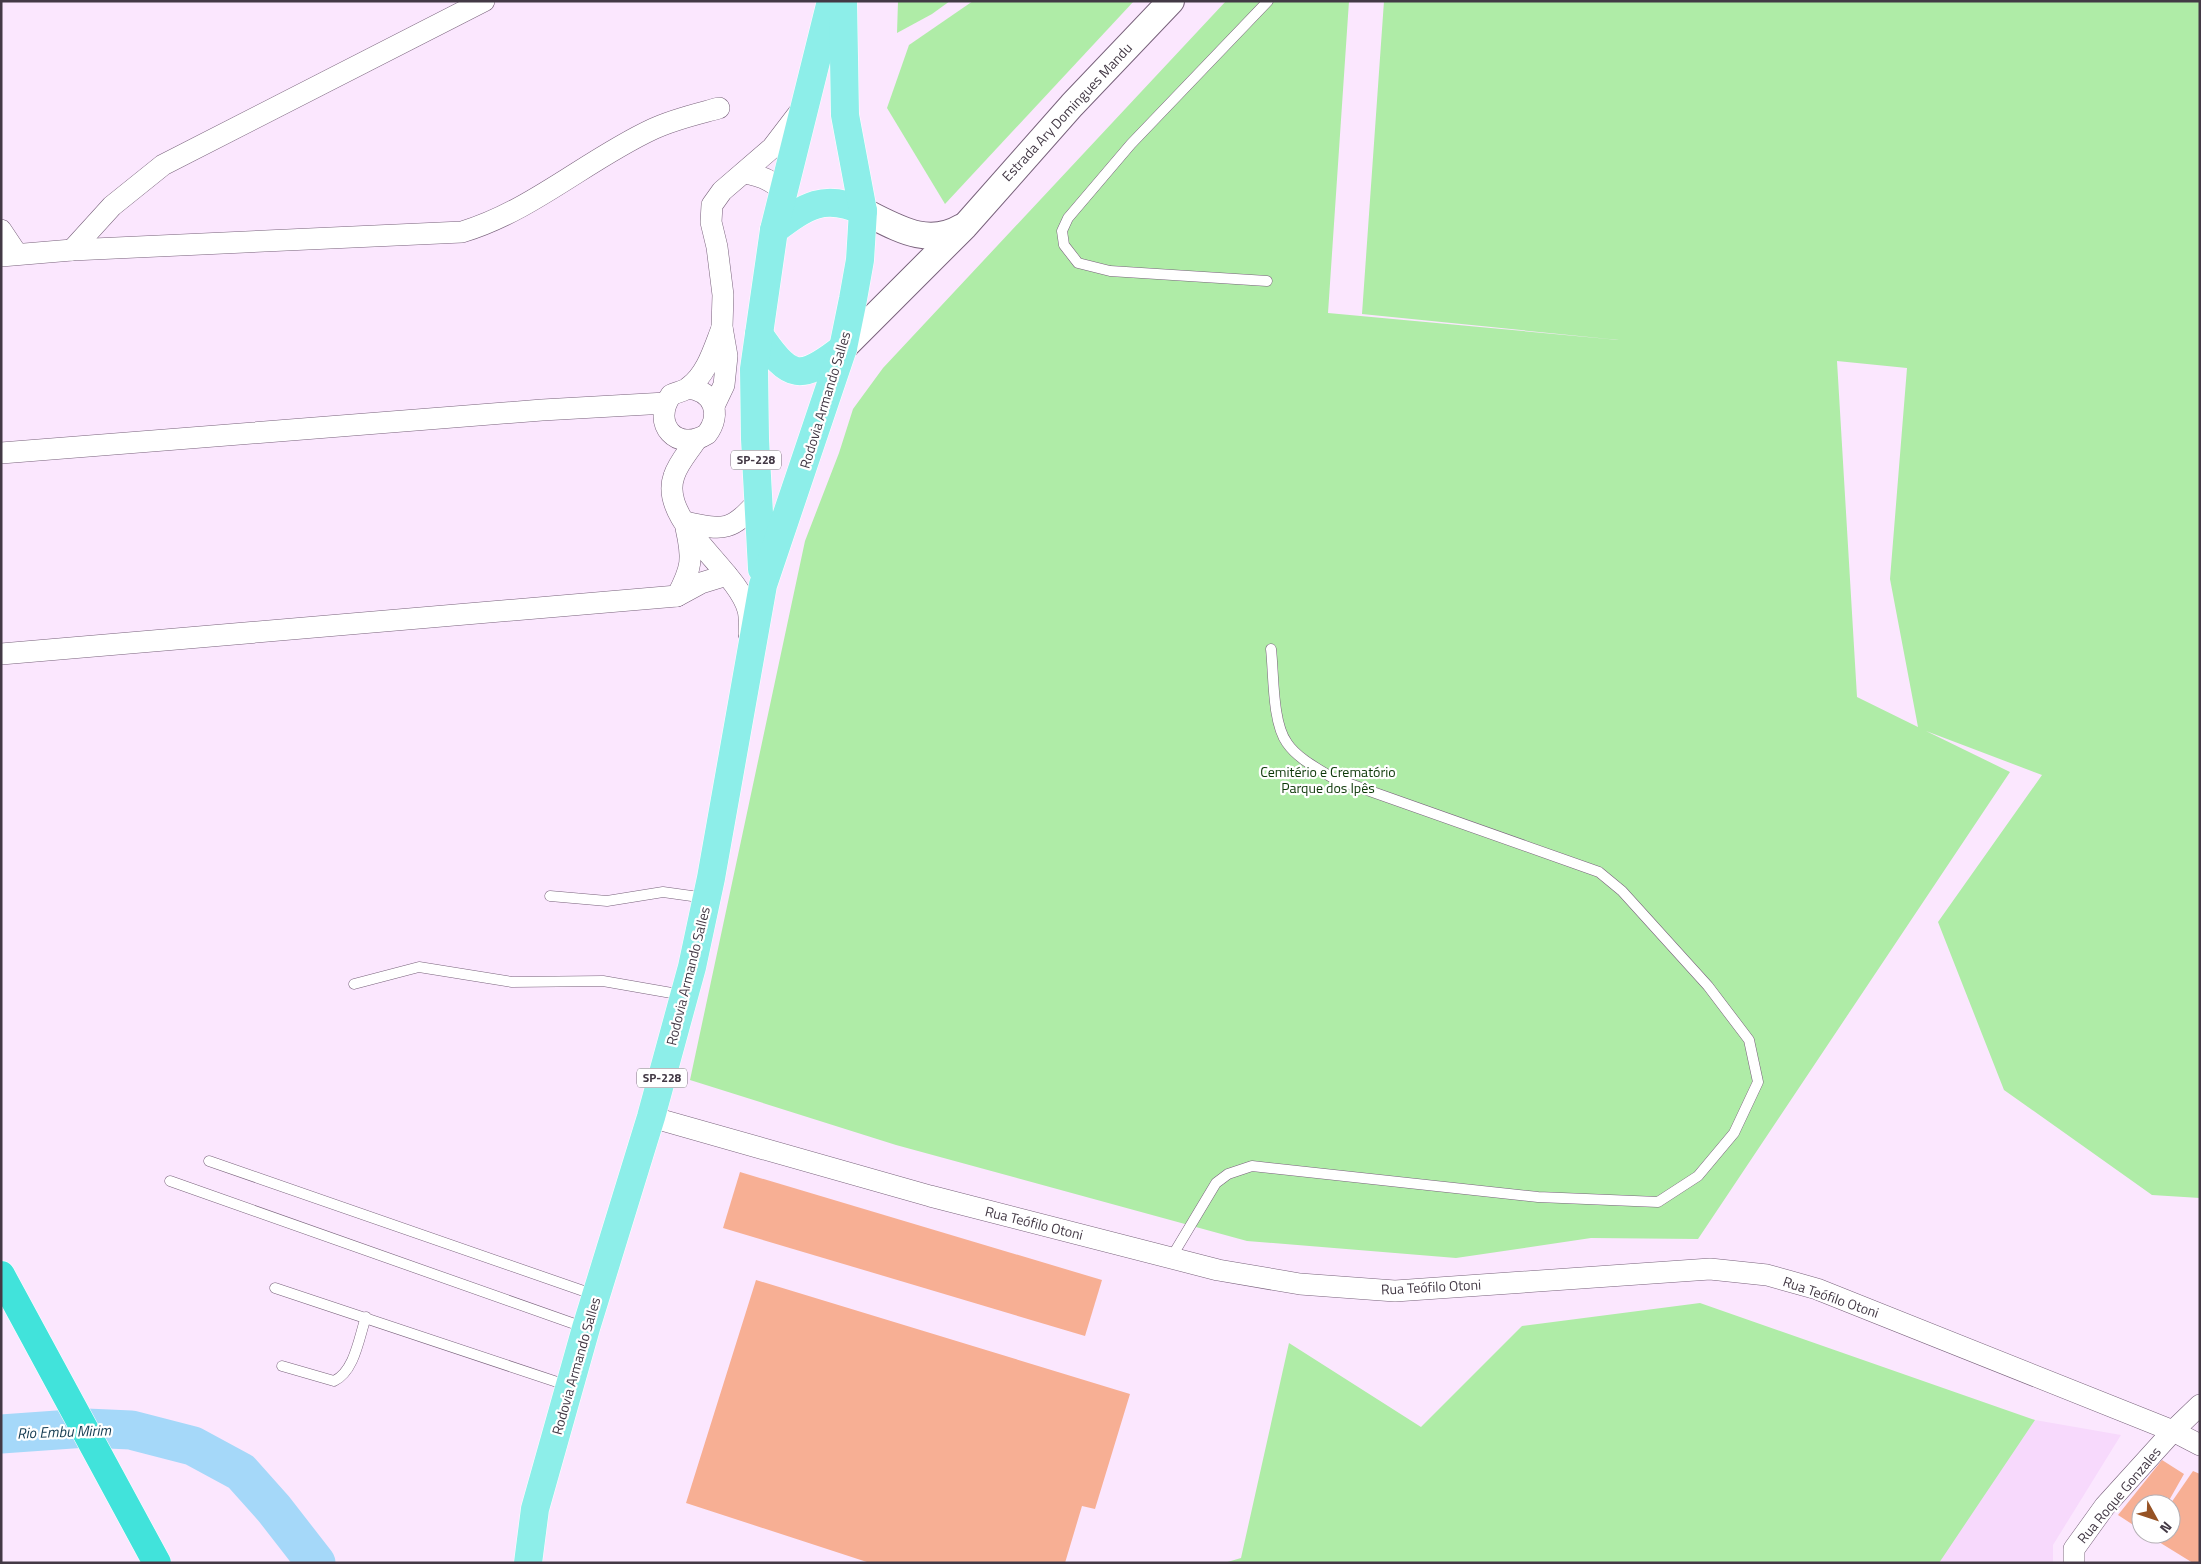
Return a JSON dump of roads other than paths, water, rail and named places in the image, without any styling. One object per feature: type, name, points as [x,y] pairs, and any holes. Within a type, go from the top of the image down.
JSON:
[{"type":"highway","points":[[1,1275],[93,1441],[157,1563]]},
{"type":"main road","name":"Rodovia Armando Salles","points":[[763,585],[755,439],[754,368],[774,230],[831,1]]},
{"type":"main road","name":"Rodovia Armando Salles","points":[[528,1563],[535,1510],[586,1328],[651,1117],[684,995],[707,898],[763,585],[844,348],[860,260],[864,212],[845,115],[843,1]]},
{"type":"main road","points":[[774,230],[802,209],[824,202],[846,204],[864,212]]},
{"type":"main road","points":[[758,334],[780,361],[789,368],[803,373],[818,368],[844,348]]},
{"type":"street","points":[[72,250],[112,206],[163,164],[484,1]]},
{"type":"street","name":"Estrada Ary Domingues Mandu","points":[[844,348],[965,226],[1072,104],[1171,1]]},
{"type":"street","points":[[673,436],[681,440],[696,440],[707,434],[713,427],[715,418],[714,406],[724,385],[727,356],[722,327],[723,295],[717,247],[711,222],[712,205],[722,190],[772,148],[804,106]]},
{"type":"street","points":[[1,230],[9,255],[72,250],[462,232],[509,212],[653,129],[688,116],[719,108]]},
{"type":"street","points":[[744,173],[767,180],[776,185],[784,194]]},
{"type":"street","name":"Estrada Ary Domingues Mandu","points":[[864,212],[900,229],[934,238],[952,234],[965,226]]},
{"type":"street","points":[[678,468],[673,436],[664,420],[666,403],[671,395],[688,388],[712,356],[722,327]]},
{"type":"street","points":[[688,388],[705,394],[714,406]]},
{"type":"street","points":[[1,453],[542,410],[666,403]]},
{"type":"street","points":[[696,440],[678,468],[671,489],[674,503],[685,522],[727,575],[748,610],[750,656]]},
{"type":"street","points":[[685,522],[713,528],[727,528],[743,518],[759,500]]},
{"type":"street","points":[[677,596],[690,573],[691,551],[685,522]]},
{"type":"street","points":[[1,654],[677,596],[701,583],[727,575]]},
{"type":"street","name":"Rua Teófilo Otoni","points":[[651,1117],[930,1196],[1218,1270],[1300,1284],[1395,1291],[1710,1269],[1767,1275],[1817,1289],[2173,1431],[2200,1445]]},
{"type":"street","name":"Rua Roque Gonzales","points":[[2070,1558],[2105,1506],[2173,1431],[2200,1405]]},
{"type":"lane","points":[[1267,280],[1110,271],[1078,262],[1064,245],[1062,231],[1068,218],[1131,144],[1268,1]]},
{"type":"lane","points":[[1171,1258],[1216,1183],[1228,1174],[1252,1166],[1538,1197],[1658,1202],[1698,1176],[1734,1133],[1758,1082],[1749,1040],[1708,986],[1622,892],[1599,872],[1333,778],[1308,762],[1287,744],[1279,727],[1271,649]]},
{"type":"lane","points":[[550,896],[607,901],[663,892],[707,898]]},
{"type":"lane","points":[[354,984],[419,967],[512,982],[603,981],[684,995]]},
{"type":"lane","points":[[209,1161],[596,1295]]},
{"type":"lane","points":[[170,1181],[586,1328]]},
{"type":"lane","points":[[276,1288],[570,1386]]},
{"type":"lane","points":[[282,1366],[334,1381],[342,1377],[349,1368],[366,1317]]},
{"type":"waterway","name":"Rio Embu Mirim","points":[[1,1434],[86,1428],[131,1430],[193,1446],[241,1472],[274,1509],[316,1563]]},
{"type":"park label","name":"Cemitério e Crematório Parque dos Ipês","points":[[1328,780]]}]
